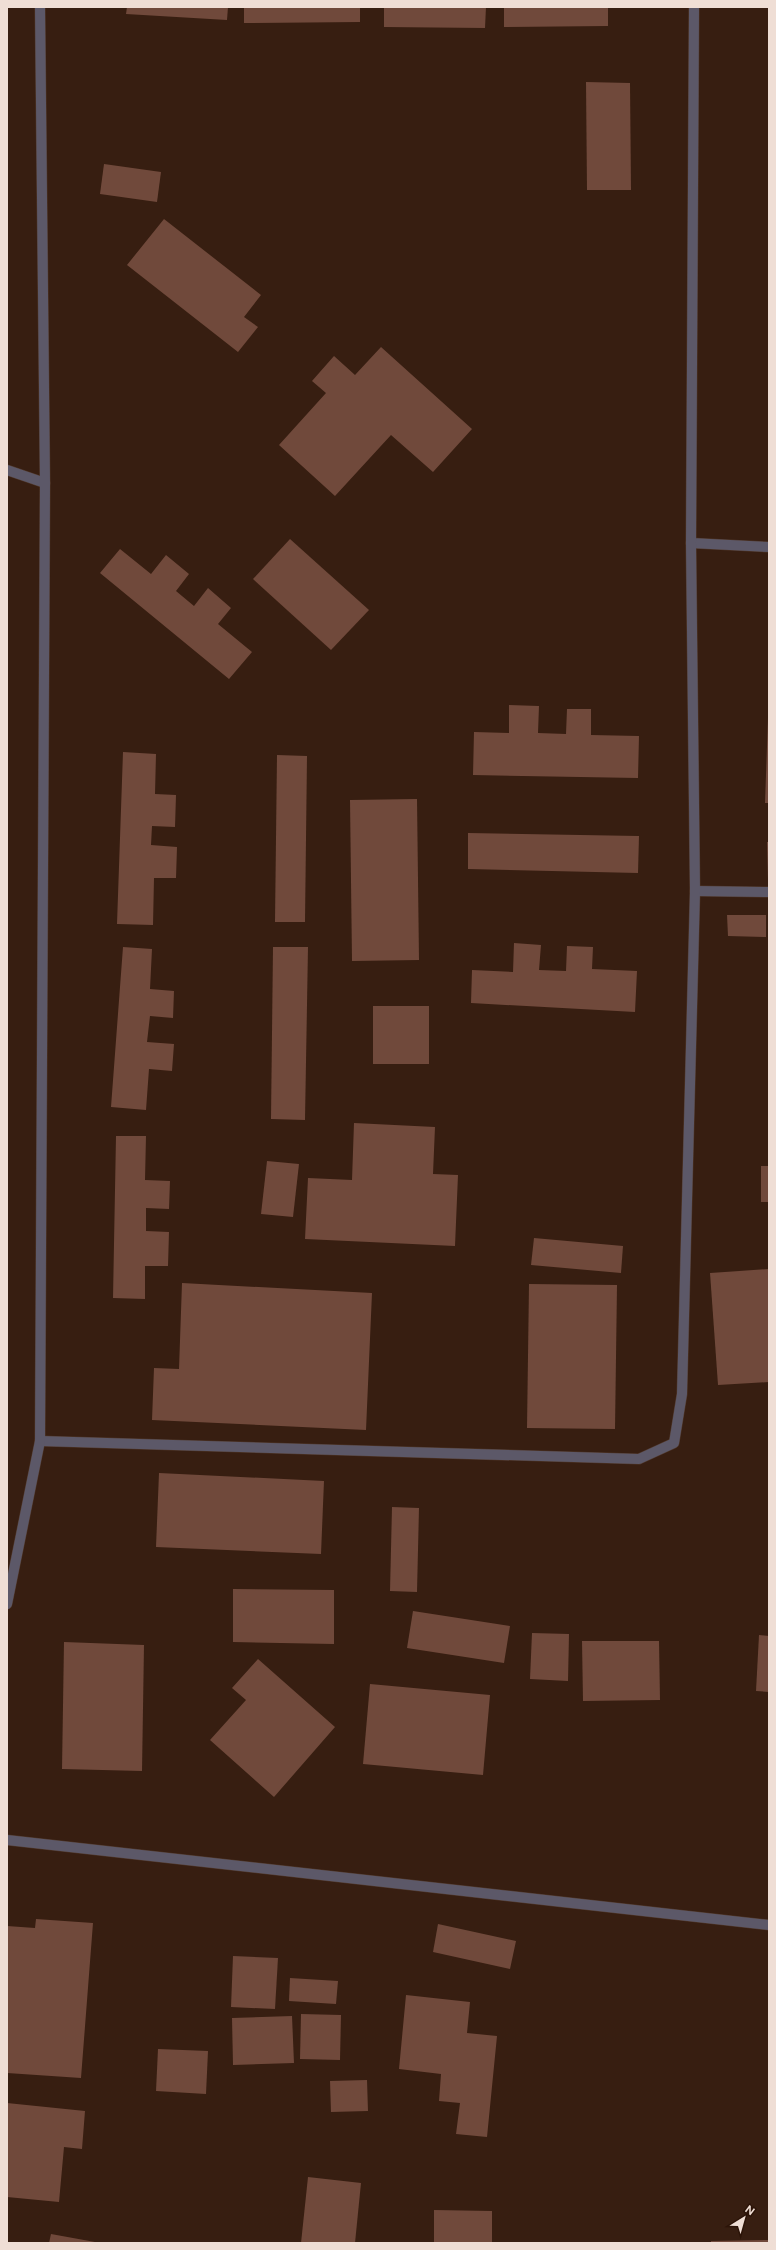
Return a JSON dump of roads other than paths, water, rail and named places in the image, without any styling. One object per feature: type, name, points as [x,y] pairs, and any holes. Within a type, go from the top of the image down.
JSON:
[{"type":"street","points":[[7,1604],[40,1441],[45,483],[40,7]]},
{"type":"street","points":[[40,1441],[639,1459],[674,1443],[682,1394],[695,891],[691,543],[694,7]]},
{"type":"street","points":[[7,470],[45,483]]},
{"type":"street","points":[[691,543],[769,547]]},
{"type":"street","points":[[695,891],[769,892]]},
{"type":"street","points":[[7,1840],[769,1925]]}]
